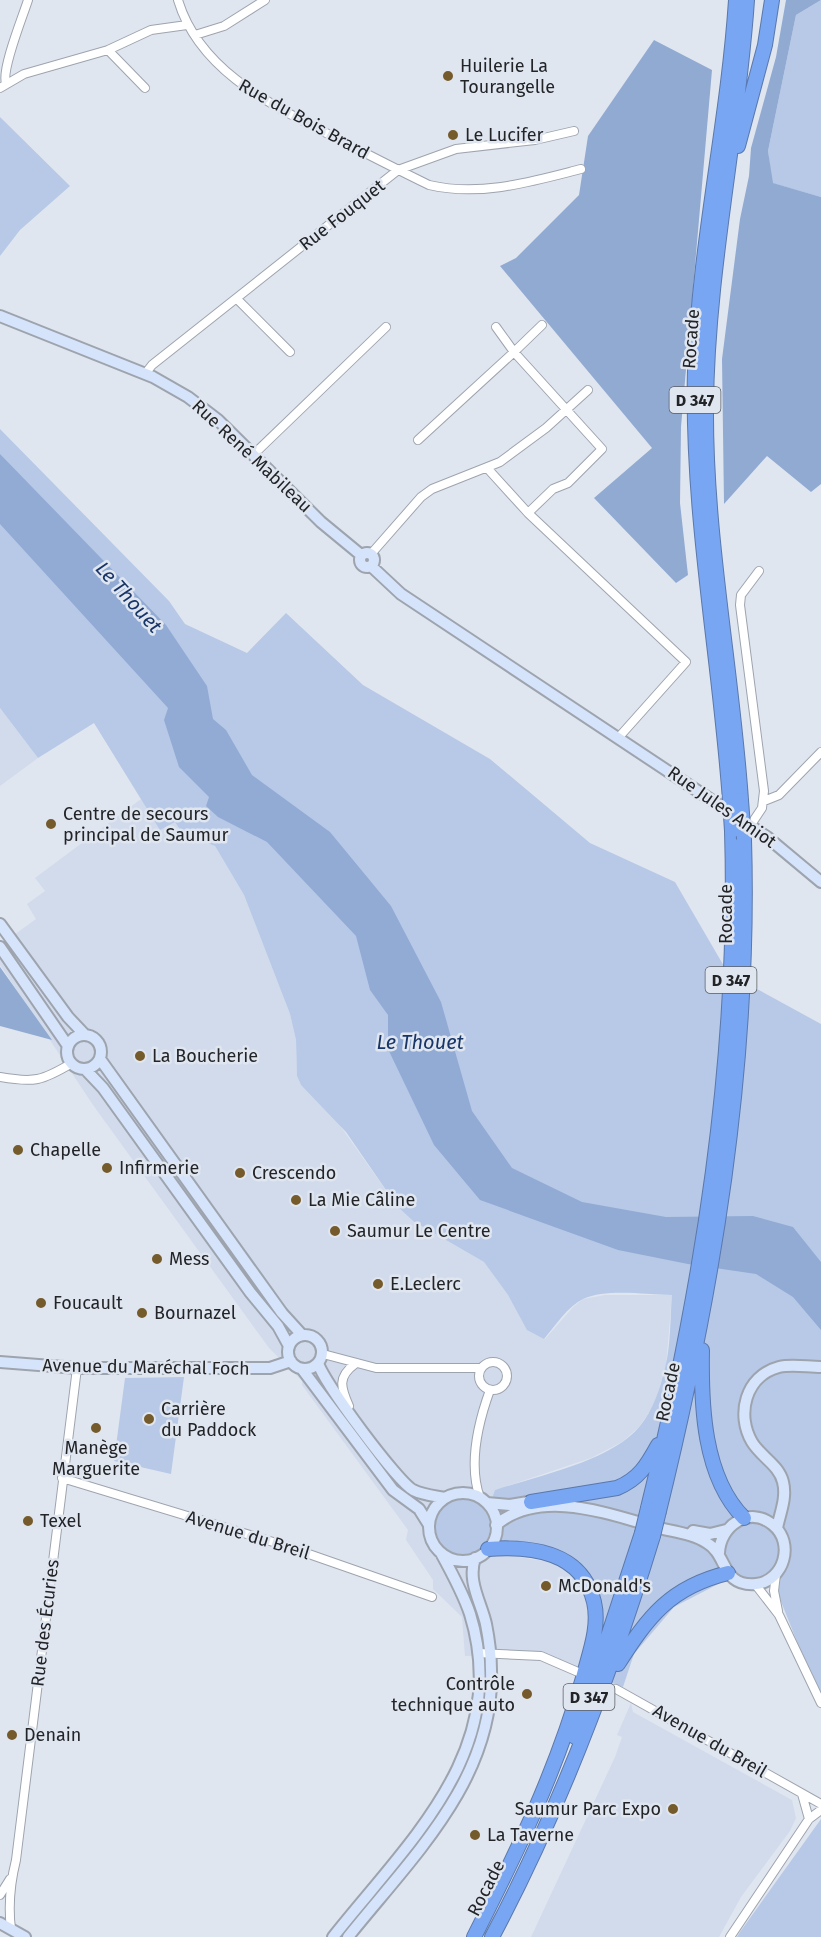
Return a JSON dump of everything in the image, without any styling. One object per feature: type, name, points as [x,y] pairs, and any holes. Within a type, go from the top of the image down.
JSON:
[{"type":"highway","name":"D 347","points":[[734,0],[735,16],[704,260],[695,368],[699,518],[736,801]]},
{"type":"highway","name":"Rocade","points":[[492,1937],[611,1686],[702,1314],[699,1298],[724,1128],[744,966],[736,801],[713,539],[706,430],[710,326],[747,0]]},
{"type":"highway","points":[[725,188],[759,67],[772,0]]},
{"type":"highway","name":"D 347","points":[[654,1509],[668,1428],[699,1298]]},
{"type":"highway","points":[[702,1314],[701,1384],[708,1436],[727,1496],[744,1518]]},
{"type":"highway","points":[[531,1502],[617,1488],[628,1483],[645,1469],[668,1428]]},
{"type":"highway","name":"Rocade","points":[[481,1937],[523,1856],[575,1737],[647,1534]]},
{"type":"highway","points":[[474,1937],[532,1820],[556,1763],[592,1644],[596,1617],[594,1601],[585,1581],[560,1557],[536,1549],[488,1550]]},
{"type":"highway","points":[[611,1686],[639,1631],[660,1606],[693,1586],[728,1573]]},
{"type":"main road","name":"Rue René Mabileau","points":[[0,316],[145,374],[188,396],[218,420],[321,522],[368,559],[401,594],[619,737]]},
{"type":"main road","name":"Rue Jules Amiot","points":[[619,737],[750,826],[821,882]]},
{"type":"main road","points":[[0,924],[68,1017],[85,1035],[99,1043],[100,1059],[282,1313],[302,1335],[318,1339],[328,1382],[355,1420],[410,1488],[445,1498]]},
{"type":"main road","points":[[0,947],[68,1046],[68,1055],[72,1063],[85,1069],[103,1088],[250,1292],[278,1326],[289,1346],[291,1361],[302,1369],[393,1490],[419,1509],[429,1525],[432,1540],[441,1552],[467,1606],[478,1653],[477,1709],[471,1738],[455,1776],[434,1809],[333,1937]]},
{"type":"main road","points":[[68,1046],[75,1038],[85,1035]]},
{"type":"main road","points":[[85,1069],[94,1066],[100,1059]]},
{"type":"main road","points":[[289,1346],[302,1335]]},
{"type":"main road","points":[[302,1369],[311,1368],[321,1359]]},
{"type":"main road","name":"Avenue du Maréchal Foch","points":[[0,1362],[76,1368],[270,1368],[291,1361]]},
{"type":"main road","points":[[777,1528],[784,1494],[780,1474],[758,1450],[748,1431],[750,1407],[766,1382],[782,1372],[812,1367]]},
{"type":"main road","points":[[429,1525],[437,1505],[445,1498],[462,1493],[483,1501],[510,1505],[531,1502],[586,1504],[704,1533],[726,1530],[744,1518],[761,1518],[777,1528],[785,1551],[781,1567],[776,1574],[755,1584],[740,1582],[728,1573],[719,1553],[708,1543],[693,1537],[578,1508],[556,1506],[525,1510],[510,1515],[496,1525]]},
{"type":"main road","points":[[761,1518],[775,1509],[784,1494]]},
{"type":"main road","points":[[441,1552],[461,1560],[475,1558],[488,1550],[493,1542],[496,1525],[483,1501]]},
{"type":"main road","points":[[719,1553],[726,1530]]},
{"type":"main road","points":[[348,1937],[444,1816],[471,1772],[480,1747],[489,1708],[490,1652],[486,1623],[473,1583],[475,1558]]},
{"type":"main road","points":[[0,1923],[25,1937]]},
{"type":"street","points":[[3,86],[28,0]]},
{"type":"street","name":"Rue du Bois Brard","points":[[177,0],[187,25],[234,80],[259,97],[429,185],[446,189],[484,191],[581,169]]},
{"type":"street","points":[[195,35],[224,26],[265,0]]},
{"type":"street","points":[[3,86],[24,74],[108,50],[151,30],[187,25]]},
{"type":"street","points":[[108,50],[145,88]]},
{"type":"street","name":"Rue Fouquet","points":[[145,374],[152,365],[398,170],[456,149],[535,140],[574,131]]},
{"type":"street","points":[[237,299],[290,352]]},
{"type":"street","points":[[418,440],[542,326]]},
{"type":"street","points":[[253,455],[386,327]]},
{"type":"street","points":[[496,327],[514,352],[602,449],[568,483],[552,489],[528,513]]},
{"type":"street","points":[[368,559],[421,497],[432,489],[488,469],[519,448],[588,390]]},
{"type":"street","points":[[488,469],[528,513],[549,530],[686,662],[619,737]]},
{"type":"street","points":[[750,826],[764,801],[740,605],[741,596],[759,571]]},
{"type":"street","points":[[764,801],[779,795],[821,752]]},
{"type":"street","points":[[0,1077],[36,1082],[72,1063]]},
{"type":"street","points":[[321,1359],[376,1368],[480,1368],[492,1361],[506,1369],[507,1378],[504,1385],[499,1389],[490,1390],[479,1381],[480,1368]]},
{"type":"street","points":[[355,1420],[341,1382],[345,1373],[356,1364]]},
{"type":"street","name":"Rue des Écuries","points":[[11,1929],[8,1909],[11,1878],[23,1803],[76,1368]]},
{"type":"street","points":[[483,1501],[473,1478],[479,1433],[490,1390]]},
{"type":"street","name":"Avenue du Breil","points":[[62,1478],[283,1545],[432,1597]]},
{"type":"street","points":[[776,1574],[774,1591],[779,1616]]},
{"type":"street","points":[[755,1584],[779,1616],[821,1703]]},
{"type":"street","points":[[478,1653],[541,1656],[578,1672]]},
{"type":"street","name":"Avenue du Breil","points":[[611,1686],[821,1804]]},
{"type":"street","points":[[802,1794],[809,1819]]},
{"type":"street","points":[[730,1937],[809,1819],[821,1810]]},
{"type":"street","name":"Rue des Écuries","points":[[0,1895],[11,1878]]},
{"type":"shaded area","points":[[786,0],[821,0],[796,15],[768,151],[773,183],[821,197],[821,484],[811,492],[767,456],[724,504],[722,359],[740,219],[749,176],[751,148],[776,57]]},
{"type":"shaded area","points":[[821,0],[821,197],[772,183],[768,151],[796,15]]},
{"type":"shaded area","points":[[654,40],[712,70],[681,427],[680,503],[688,575],[676,583],[594,498],[652,448],[500,266],[516,258],[579,195],[588,136]]},
{"type":"shaded area","points":[[0,117],[70,186],[20,230],[0,256]]},
{"type":"shaded area","points":[[0,429],[169,601],[185,624],[247,653],[286,613],[363,685],[490,759],[590,843],[675,882],[728,973],[821,1024],[821,1693],[812,1679],[774,1584],[760,1591],[724,1581],[674,1607],[634,1654],[623,1687],[577,1670],[586,1647],[589,1629],[588,1606],[580,1583],[566,1567],[556,1562],[504,1555],[499,1543],[493,1496],[495,1490],[593,1458],[611,1449],[640,1426],[656,1399],[665,1368],[672,1295],[615,1293],[593,1296],[572,1306],[544,1339],[527,1330],[508,1295],[484,1262],[413,1221],[397,1206],[346,1132],[301,1085],[297,1076],[296,1040],[290,1014],[244,895],[215,846],[183,834],[175,822],[160,830],[94,723],[38,758],[0,708]]},
{"type":"shaded area","points":[[0,708],[38,758],[0,786]]},
{"type":"shaded area","points":[[141,799],[160,829],[175,822],[195,839],[215,846],[244,895],[290,1014],[296,1040],[297,1076],[301,1085],[334,1117],[397,1206],[413,1221],[484,1262],[508,1295],[528,1330],[545,1339],[583,1299],[605,1295],[672,1295],[666,1366],[654,1405],[639,1427],[622,1442],[591,1458],[495,1490],[504,1555],[558,1563],[569,1571],[583,1589],[589,1616],[588,1638],[577,1670],[540,1654],[465,1656],[462,1617],[433,1589],[433,1580],[406,1540],[408,1530],[302,1385],[302,1381],[269,1348],[93,1105],[0,965],[0,945],[36,919],[27,904],[45,891],[35,878]]},
{"type":"shaded area","points":[[0,967],[52,1040],[0,1026]]},
{"type":"shaded area","name":"Carrière du Paddock","points":[[184,1377],[171,1474],[114,1461],[125,1378]]},
{"type":"shaded area","points":[[457,1499],[467,1499],[482,1507],[488,1516],[490,1527],[488,1538],[482,1547],[467,1555],[457,1555],[446,1550],[439,1543],[434,1532],[434,1522],[439,1511],[446,1504]]},
{"type":"shaded area","points":[[631,1703],[633,1712],[792,1800],[796,1818],[790,1831],[741,1897],[719,1937],[531,1937],[615,1757],[622,1737],[617,1735]]},
{"type":"shaded area","points":[[821,1819],[821,1937],[737,1937],[740,1932]]},
{"type":"water","name":"Le Thouet","points":[[0,454],[166,625],[207,686],[213,719],[226,730],[252,775],[330,832],[391,906],[441,1002],[472,1111],[512,1168],[582,1202],[666,1217],[753,1216],[793,1227],[821,1262],[821,1330],[793,1297],[756,1274],[618,1250],[480,1200],[434,1145],[388,1049],[388,1015],[370,990],[356,936],[267,842],[218,817],[206,806],[209,797],[179,767],[164,720],[168,708],[0,524]]},
{"type":"place","name":"Huilerie La Tourangelle","points":[[448,76]]},
{"type":"place","name":"Le Lucifer","points":[[453,135]]},
{"type":"place","name":"Centre de secours principal de Saumur","points":[[51,824]]},
{"type":"place","name":"La Boucherie","points":[[140,1056]]},
{"type":"place","name":"Chapelle","points":[[18,1150]]},
{"type":"place","name":"Infirmerie","points":[[107,1168]]},
{"type":"place","name":"Crescendo","points":[[240,1173]]},
{"type":"place","name":"La Mie Câline","points":[[296,1200]]},
{"type":"place","name":"Saumur Le Centre","points":[[335,1231]]},
{"type":"place","name":"Mess","points":[[157,1259]]},
{"type":"place","name":"E.Leclerc","points":[[378,1284]]},
{"type":"place","name":"Foucault","points":[[41,1303]]},
{"type":"place","name":"Bournazel","points":[[142,1313]]},
{"type":"place","name":"Carrière du Paddock","points":[[149,1419]]},
{"type":"place","name":"Manège Marguerite","points":[[96,1428]]},
{"type":"place","name":"Texel","points":[[28,1521]]},
{"type":"place","name":"McDonald's","points":[[546,1586]]},
{"type":"place","name":"Contrôle technique auto","points":[[527,1694]]},
{"type":"place","name":"Denain","points":[[12,1735]]},
{"type":"place","name":"Saumur Parc Expo","points":[[673,1809]]},
{"type":"place","name":"La Taverne","points":[[475,1835]]}]
